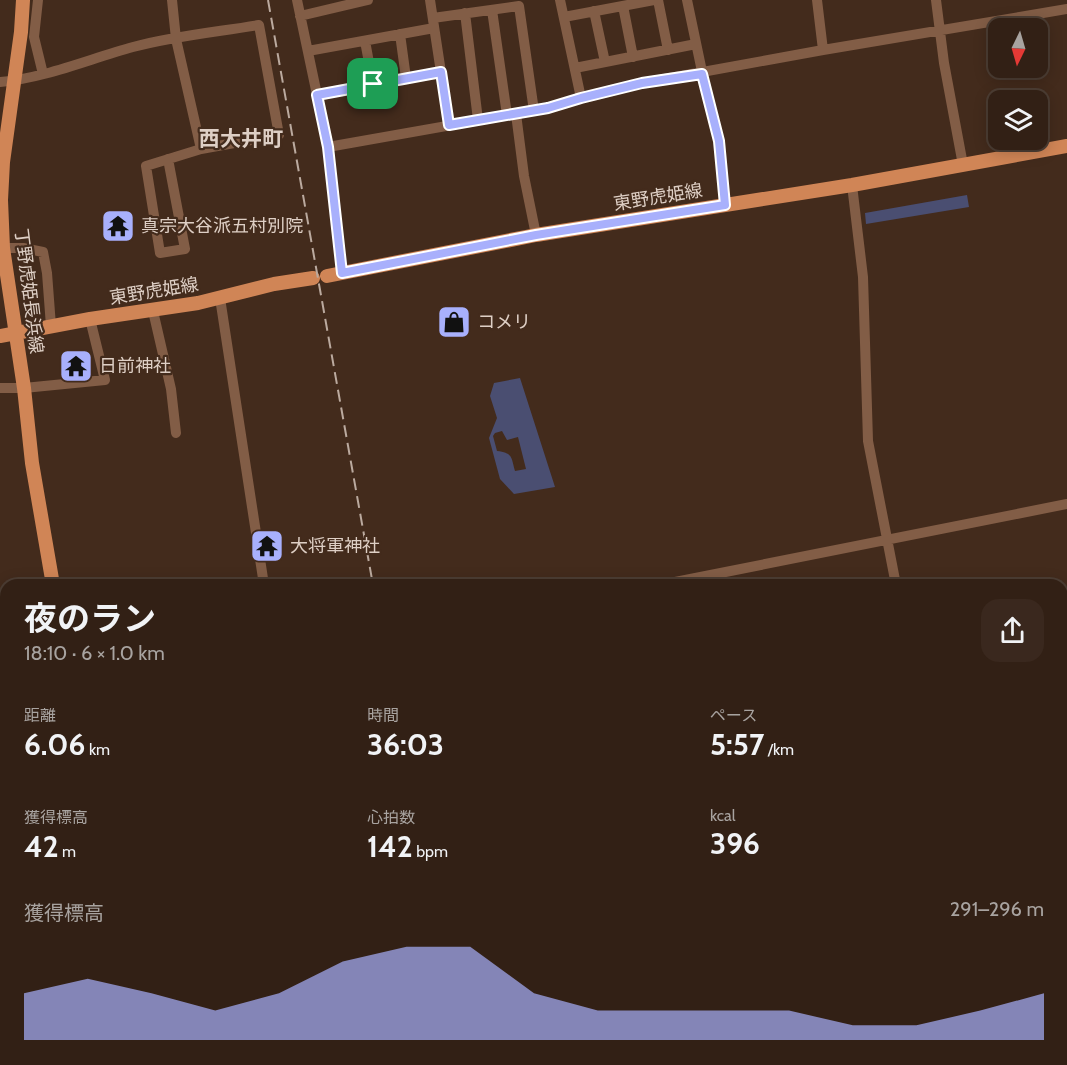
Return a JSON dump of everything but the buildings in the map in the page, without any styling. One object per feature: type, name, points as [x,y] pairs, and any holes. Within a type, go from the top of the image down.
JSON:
[{"type":"main road","name":"丁野虎姫長浜線","points":[[23,0],[21,32],[7,81],[1,200],[2,248],[24,388],[32,463],[52,579]]},
{"type":"main road","name":"東野虎姫線","points":[[0,336],[90,319],[153,311],[220,298],[274,284],[536,235],[852,185],[1067,146]]},
{"type":"street","points":[[38,0],[33,37],[43,74]]},
{"type":"street","points":[[172,0],[176,39],[201,149]]},
{"type":"street","points":[[297,0],[328,147],[342,273]]},
{"type":"street","points":[[300,16],[368,0]]},
{"type":"street","points":[[430,0],[449,125]]},
{"type":"street","points":[[560,0],[581,98]]},
{"type":"street","points":[[564,17],[656,0],[668,50]]},
{"type":"street","points":[[687,0],[719,141],[725,205]]},
{"type":"street","points":[[936,0],[939,30],[963,165]]},
{"type":"street","points":[[821,1],[823,50]]},
{"type":"street","points":[[308,51],[400,34],[465,14],[519,6],[534,111]]},
{"type":"street","points":[[623,6],[633,57]]},
{"type":"street","points":[[328,147],[534,111],[642,83],[1067,9]]},
{"type":"street","points":[[492,10],[536,235]]},
{"type":"street","points":[[594,11],[605,62]]},
{"type":"street","points":[[465,14],[478,120]]},
{"type":"street","points":[[7,81],[43,74],[135,46],[259,25],[279,135],[201,149],[168,159],[146,166],[160,253],[185,249],[168,159]]},
{"type":"street","points":[[400,34],[406,78]]},
{"type":"street","points":[[365,41],[373,84]]},
{"type":"street","points":[[574,68],[696,44]]},
{"type":"street","points":[[317,95],[441,72]]},
{"type":"street","points":[[852,185],[863,278],[868,441],[895,579]]},
{"type":"street","points":[[2,248],[23,248],[43,252],[51,326]]},
{"type":"street","points":[[220,298],[263,579]]},
{"type":"street","points":[[153,311],[171,389],[176,433]]},
{"type":"street","points":[[0,388],[24,388],[105,380],[90,319]]},
{"type":"street","points":[[690,579],[1067,504]]},
{"type":"shaded area","points":[[967,195],[969,207],[866,224],[865,213]]},
{"type":"shaded area","points":[[520,378],[555,487],[514,494],[500,479],[489,438],[497,418],[490,396],[494,383]],"holes":[[[502,431],[507,440],[518,437],[526,469],[515,471],[510,456],[497,451],[493,436]]]},
{"type":"railway","points":[[268,0],[372,579]]},
{"type":"place","name":"真宗大谷派五村別院","points":[[118,226]]},
{"type":"place","name":"コメリ","points":[[454,322]]},
{"type":"place","name":"日前神社","points":[[76,366]]},
{"type":"place","name":"大将軍神社","points":[[267,546]]},
{"type":"district","name":"西大井町","points":[[241,138]]},
{"type":"route","points":[[441,72],[449,125],[548,108],[642,83],[702,74],[719,141],[725,205],[536,235],[342,273],[332,173],[317,95],[373,84],[441,72]]}]
